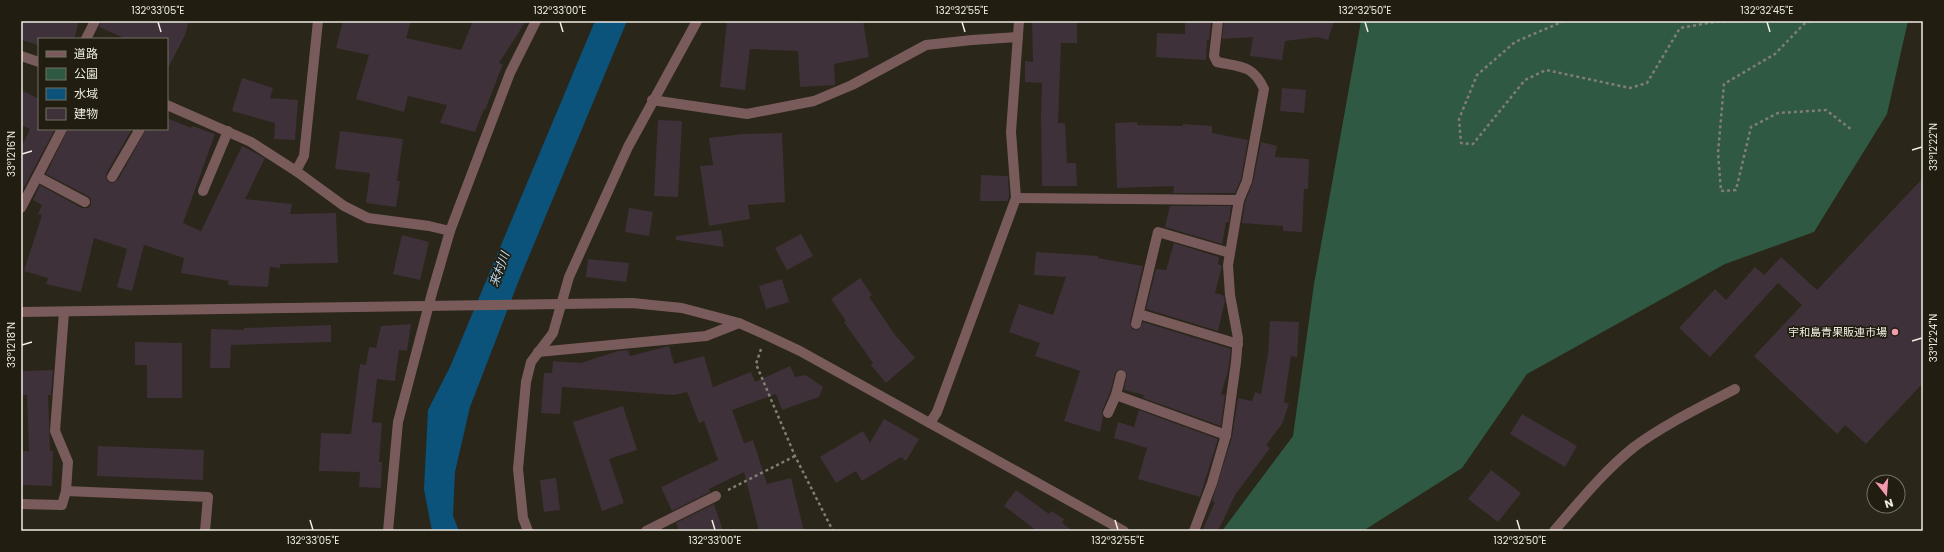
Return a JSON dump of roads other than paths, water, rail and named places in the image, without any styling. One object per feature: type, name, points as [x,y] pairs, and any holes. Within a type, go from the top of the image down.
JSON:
[{"type":"street","points":[[86,38],[94,21]]},
{"type":"street","points":[[296,171],[304,156],[318,21]]},
{"type":"street","points":[[389,530],[398,422],[450,231],[510,73],[536,21]]},
{"type":"street","points":[[528,531],[523,518],[518,469],[526,382],[531,362],[553,333],[569,277],[628,147],[652,100],[697,21]]},
{"type":"street","points":[[930,423],[937,412],[1016,198],[1011,132],[1019,21]]},
{"type":"street","points":[[1194,531],[1212,483],[1226,435],[1238,344],[1228,265],[1239,200],[1247,181],[1264,89],[1258,77],[1246,68],[1217,62],[1214,56],[1218,21]]},
{"type":"street","points":[[652,100],[747,114],[814,101],[852,85],[926,46],[972,40],[1018,37]]},
{"type":"street","points":[[21,56],[38,62]]},
{"type":"street","points":[[168,105],[251,142],[296,171],[344,206],[368,218],[429,226],[450,231]]},
{"type":"street","points":[[21,208],[62,130]]},
{"type":"street","points":[[112,177],[139,130]]},
{"type":"street","points":[[203,190],[228,131]]},
{"type":"street","points":[[38,177],[85,202]]},
{"type":"street","points":[[1016,198],[1239,200]]},
{"type":"street","points":[[1136,324],[1158,232],[1230,253]]},
{"type":"street","points":[[21,312],[562,303],[632,303],[682,308],[739,323],[800,351],[1124,531]]},
{"type":"street","points":[[21,504],[62,505],[66,490],[68,462],[55,431],[64,312]]},
{"type":"street","points":[[1139,314],[1238,344]]},
{"type":"street","points":[[538,352],[706,336],[739,323]]},
{"type":"street","points":[[1108,413],[1116,395],[1121,375]]},
{"type":"street","points":[[1554,531],[1607,471],[1634,448],[1680,418],[1735,388]]},
{"type":"street","points":[[1116,395],[1226,435]]},
{"type":"street","points":[[66,490],[208,497],[205,531]]},
{"type":"street","points":[[646,531],[716,496]]},
{"type":"water","name":"来村川","points":[[595,21],[627,21],[519,280],[470,407],[455,472],[453,516],[459,531],[432,531],[424,489],[428,410],[450,367]]},
{"type":"place","name":"宇和島青果販連市場","points":[[1895,332]]}]
